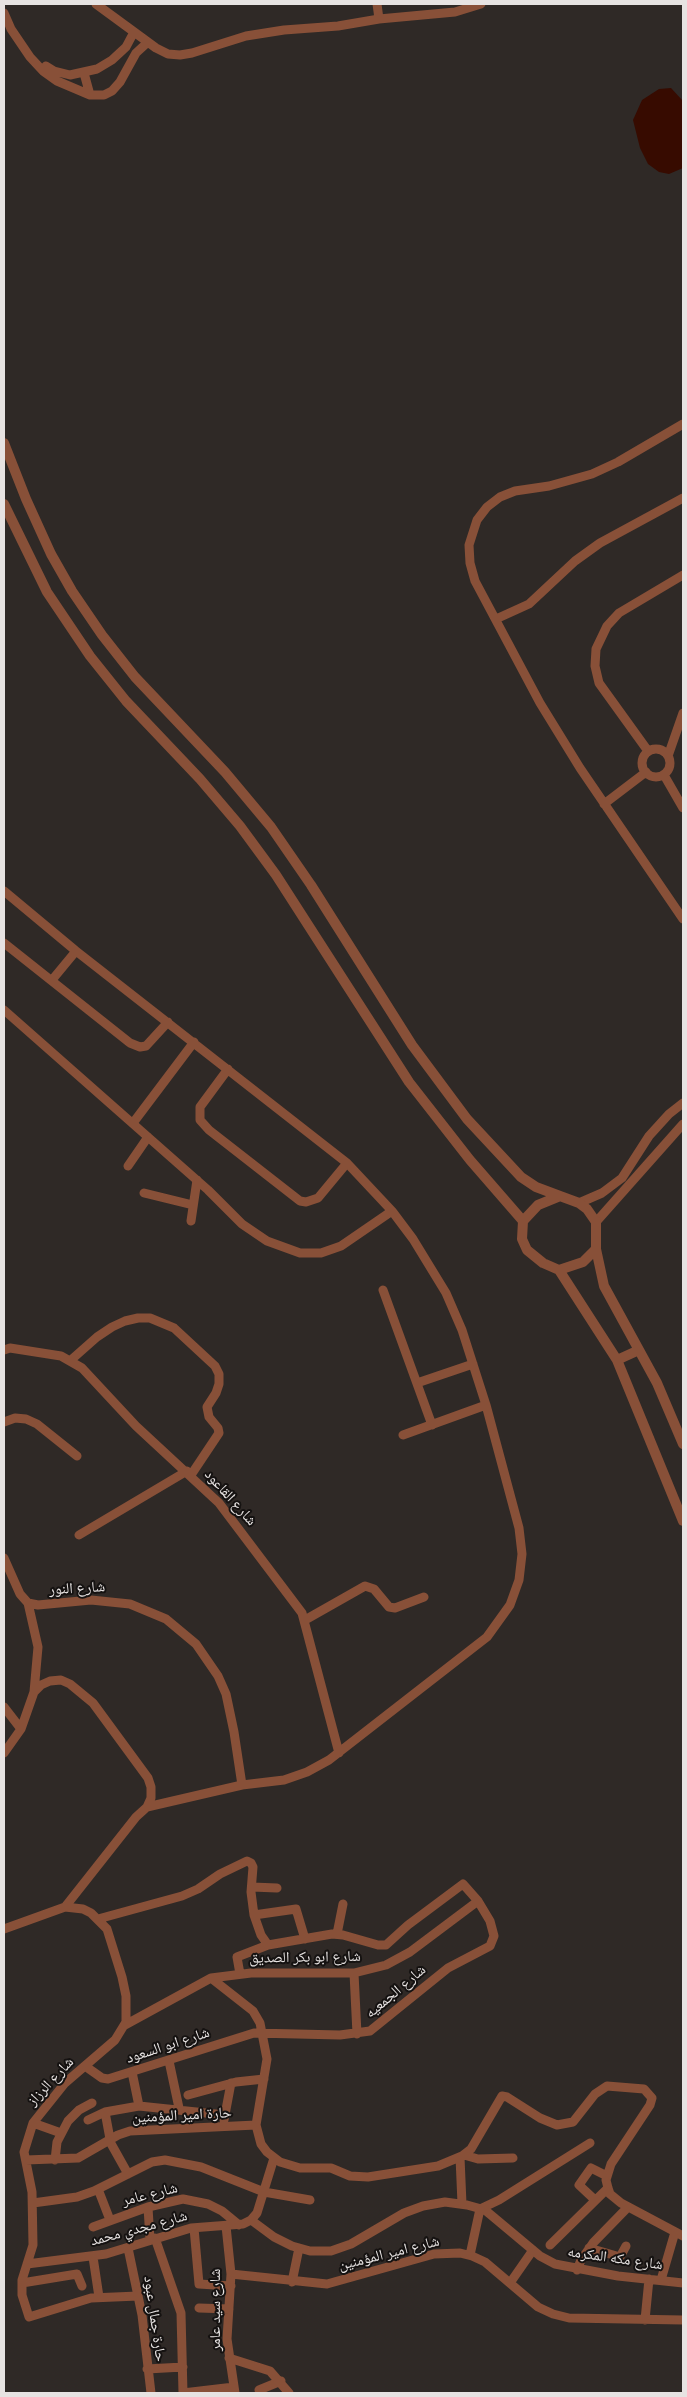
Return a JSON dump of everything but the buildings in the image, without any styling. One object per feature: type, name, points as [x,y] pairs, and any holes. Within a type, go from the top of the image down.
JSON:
[{"type":"street","points":[[5,4],[22,37],[43,63],[63,75],[84,73],[112,60],[126,47],[134,32]]},
{"type":"street","points":[[96,4],[148,42],[168,54],[180,55],[192,54],[246,36],[338,26],[379,19],[455,12],[481,4]]},
{"type":"street","points":[[377,4],[379,19]]},
{"type":"street","points":[[4,13],[10,29],[30,57],[44,71],[57,81],[90,95],[104,95],[112,91],[120,82],[136,53],[148,42]]},
{"type":"street","points":[[112,60],[125,72]]},
{"type":"street","points":[[84,73],[90,95]]},
{"type":"street","points":[[683,424],[605,468],[564,483],[507,494],[487,507],[473,528],[469,554],[475,581],[549,718],[604,804],[683,919]]},
{"type":"street","points":[[4,443],[26,499],[51,554],[72,591],[102,635],[135,677],[225,772],[271,827],[311,885],[412,1045],[467,1119],[521,1177],[536,1187],[579,1203],[587,1209],[596,1222],[596,1248],[604,1286],[657,1382],[683,1444]]},
{"type":"street","points":[[496,619],[529,604],[575,561],[600,543],[683,498]]},
{"type":"street","points":[[4,504],[47,592],[90,656],[126,701],[200,779],[240,826],[276,875],[409,1082],[464,1153],[523,1221]]},
{"type":"street","points":[[648,751],[599,683],[595,666],[596,649],[607,626],[619,612],[683,575]]},
{"type":"street","points":[[668,756],[659,749],[648,751],[642,764],[646,772],[656,777],[664,775],[670,766],[668,756],[683,713]]},
{"type":"street","points":[[604,804],[646,772]]},
{"type":"street","points":[[664,775],[683,808]]},
{"type":"street","points":[[5,894],[347,1163],[392,1211],[413,1239],[446,1293],[462,1330],[486,1405],[521,1541],[521,1567],[512,1599],[496,1627],[482,1641],[339,1753],[318,1767],[296,1776],[272,1782],[242,1785],[147,1807]]},
{"type":"street","points":[[4,943],[135,1046],[140,1047],[151,1043],[168,1022]]},
{"type":"street","points":[[52,980],[76,950]]},
{"type":"street","points":[[4,1010],[197,1180],[254,1233],[267,1241],[300,1253],[321,1253],[341,1246],[392,1211]]},
{"type":"street","points":[[132,1123],[194,1042]]},
{"type":"street","points":[[228,1069],[200,1107],[200,1120],[209,1130],[300,1201],[306,1202],[318,1198],[347,1163]]},
{"type":"street","points":[[579,1203],[602,1193],[622,1178],[649,1136],[683,1103]]},
{"type":"street","points":[[596,1222],[683,1124]]},
{"type":"street","points":[[128,1166],[148,1137]]},
{"type":"street","points":[[191,1221],[197,1180]]},
{"type":"street","points":[[144,1193],[193,1205]]},
{"type":"street","points":[[560,1196],[538,1205],[523,1221],[522,1239],[528,1250],[543,1263],[559,1270],[617,1360],[683,1521]]},
{"type":"street","points":[[559,1270],[583,1262],[596,1248]]},
{"type":"street","points":[[383,1290],[432,1424]]},
{"type":"street","points":[[71,1360],[97,1337],[112,1327],[125,1321],[150,1318],[174,1328],[215,1366],[219,1374],[219,1384],[216,1393],[207,1407],[209,1417],[218,1428],[219,1433],[189,1473],[79,1535]]},
{"type":"street","name":"شارع القاعود","points":[[4,1350],[10,1348],[50,1354],[71,1360],[82,1368],[136,1426],[189,1473],[219,1503],[298,1606],[305,1620],[339,1753]]},
{"type":"street","points":[[617,1360],[639,1350]]},
{"type":"street","points":[[417,1383],[473,1364]]},
{"type":"street","points":[[403,1435],[486,1405]]},
{"type":"street","points":[[4,1422],[15,1418],[26,1419],[36,1424],[77,1456]]},
{"type":"street","name":"شارع النور","points":[[5,1564],[20,1594],[28,1603],[38,1605],[111,1600],[148,1610],[182,1630],[208,1659],[226,1694],[242,1785]]},
{"type":"street","points":[[305,1620],[365,1586],[374,1588],[389,1608],[395,1608],[424,1597]]},
{"type":"street","points":[[4,1754],[20,1729],[34,1692],[38,1670],[38,1647],[28,1603]]},
{"type":"street","points":[[34,1692],[41,1685],[50,1681],[60,1680],[70,1684],[93,1703],[148,1778],[152,1787],[151,1798],[147,1807],[65,1906]]},
{"type":"street","points":[[4,1708],[20,1729]]},
{"type":"street","points":[[98,1919],[182,1896],[247,1861],[253,1867],[254,1915],[261,1935],[268,1945]]},
{"type":"street","points":[[240,1974],[237,1957],[268,1945],[337,1934],[382,1946],[388,1944],[408,1925],[461,1885],[465,1885],[478,1901]]},
{"type":"street","points":[[252,1887],[277,1888]]},
{"type":"street","name":"شارع ابو بكر الصديق","points":[[125,2026],[211,1978],[240,1974],[366,1971],[398,1960],[478,1901]]},
{"type":"street","name":"شارع الجمعيه","points":[[263,2032],[357,2034],[376,2028],[411,1996],[448,1968],[490,1946],[494,1936],[493,1930],[478,1901]]},
{"type":"street","points":[[337,1934],[343,1904]]},
{"type":"street","points":[[4,1928],[65,1906],[83,1909],[98,1919],[107,1929],[122,1976],[126,1996],[125,2026]]},
{"type":"street","points":[[254,1915],[296,1909],[305,1939]]},
{"type":"street","points":[[354,1972],[357,2034]]},
{"type":"street","points":[[211,1978],[253,2012],[263,2032],[267,2059],[256,2125],[261,2144],[274,2158],[293,2167],[331,2168],[350,2176],[368,2177],[438,2166],[462,2156],[477,2142],[486,2120],[502,2096],[507,2097],[540,2118],[557,2125],[573,2122],[595,2094],[607,2086],[644,2089],[652,2098],[650,2104],[618,2152],[607,2176],[608,2188],[615,2200],[679,2234],[661,2280]]},
{"type":"street","name":"شارع الرزاز","points":[[99,2297],[59,2306],[29,2317],[22,2295],[22,2283],[33,2245],[33,2203],[24,2152],[32,2123],[65,2083],[116,2040],[125,2026]]},
{"type":"street","name":"شارع ابو السعود","points":[[85,2066],[106,2079],[170,2061],[237,2038],[263,2032]]},
{"type":"street","points":[[170,2061],[179,2108]]},
{"type":"street","points":[[132,2072],[138,2106]]},
{"type":"street","points":[[188,2095],[231,2083],[264,2079]]},
{"type":"street","points":[[223,2128],[231,2083]]},
{"type":"street","points":[[55,2160],[60,2134],[74,2116],[92,2103]]},
{"type":"street","points":[[88,2120],[105,2112],[138,2106],[179,2108],[225,2115]]},
{"type":"street","points":[[105,2112],[109,2140],[128,2174]]},
{"type":"street","points":[[32,2123],[60,2134]]},
{"type":"street","name":"حارة امير المؤمنين","points":[[26,2160],[78,2158],[123,2133],[135,2130],[223,2128],[256,2125]]},
{"type":"street","points":[[470,2255],[480,2209],[499,2200],[590,2143]]},
{"type":"street","points":[[462,2156],[478,2159],[513,2158]]},
{"type":"street","points":[[462,2156],[462,2204]]},
{"type":"street","points":[[251,2220],[257,2213],[274,2158]]},
{"type":"street","points":[[33,2203],[77,2197],[98,2189],[152,2162],[165,2160],[201,2167],[264,2192],[310,2200]]},
{"type":"street","points":[[595,2200],[579,2185],[591,2168],[607,2176]]},
{"type":"street","points":[[550,2245],[608,2188]]},
{"type":"street","points":[[98,2189],[110,2220]]},
{"type":"street","name":"شارع عامر","points":[[93,2227],[148,2207],[183,2199],[195,2200],[222,2211],[239,2225]]},
{"type":"street","name":"شارع مكه المكرمه","points":[[251,2220],[274,2237],[299,2248],[331,2251],[351,2244],[404,2213],[423,2206],[445,2202],[462,2204],[480,2209],[500,2220],[534,2250],[555,2264],[577,2270],[683,2283]]},
{"type":"street","points":[[148,2207],[152,2239],[182,2313],[183,2393],[234,2390]]},
{"type":"street","points":[[577,2270],[580,2260],[589,2248],[628,2208]]},
{"type":"street","name":"شارع مجدي محمد","points":[[27,2264],[93,2257],[194,2228],[239,2225],[251,2220]]},
{"type":"street","name":"شارع سيد عامر","points":[[226,2226],[231,2274],[227,2339],[234,2390]]},
{"type":"street","points":[[194,2228],[199,2284],[231,2286]]},
{"type":"street","points":[[589,2248],[620,2257],[626,2246]]},
{"type":"street","name":"حارة جمال عبود","points":[[128,2248],[138,2296],[151,2393]]},
{"type":"street","points":[[292,2282],[299,2248]]},
{"type":"street","points":[[510,2283],[534,2250]]},
{"type":"street","name":"شارع امير المؤمنين","points":[[231,2274],[292,2282],[326,2284],[434,2254],[470,2255],[485,2262],[538,2307],[553,2314],[569,2318],[683,2320]]},
{"type":"street","points":[[93,2257],[99,2297],[138,2296]]},
{"type":"street","points":[[22,2283],[77,2274],[82,2286]]},
{"type":"street","points":[[645,2320],[649,2279]]},
{"type":"street","points":[[199,2308],[229,2309]]},
{"type":"street","points":[[229,2358],[270,2371],[289,2393]]},
{"type":"street","points":[[147,2369],[183,2367]]},
{"type":"street","points":[[260,2390],[281,2382]]},
{"type":"shaded area","points":[[671,88],[683,101],[683,168],[669,174],[659,172],[648,164],[640,148],[633,120],[642,100],[659,89]]}]
